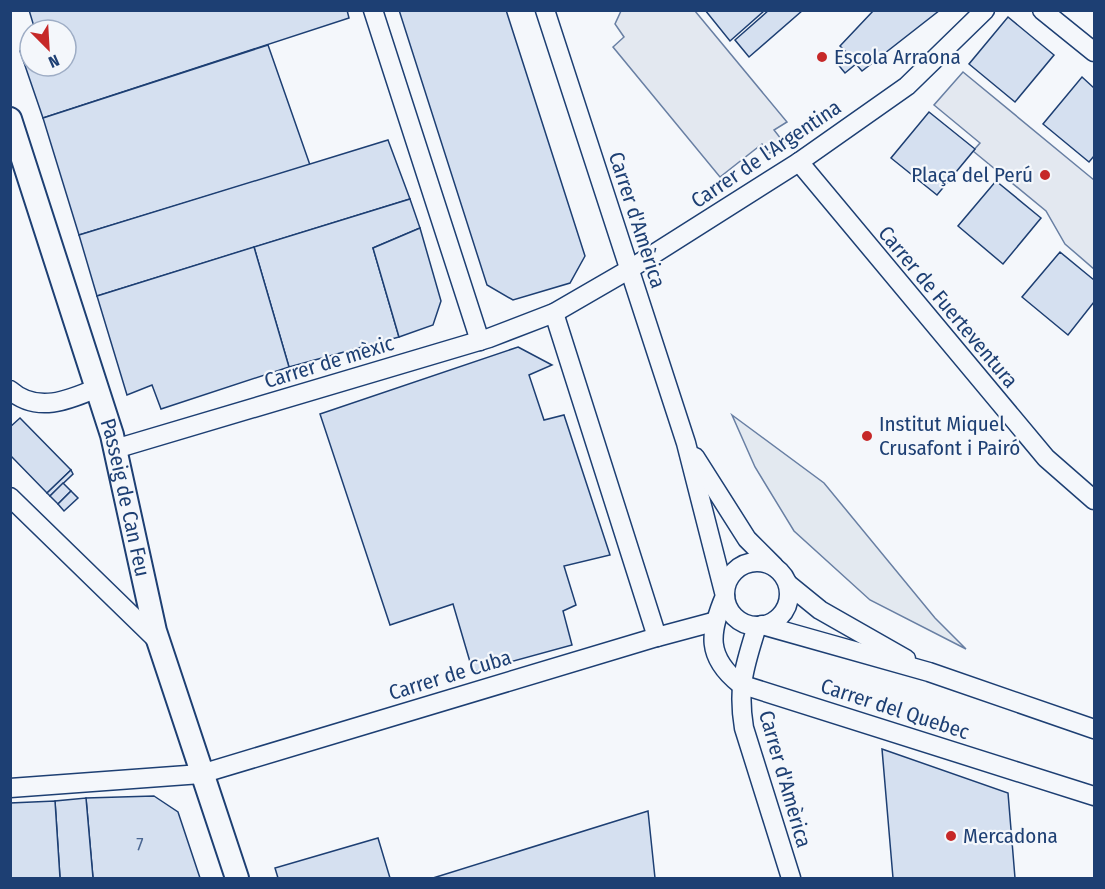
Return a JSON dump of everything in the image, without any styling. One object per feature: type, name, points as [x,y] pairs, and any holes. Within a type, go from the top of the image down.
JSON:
[{"type":"street","points":[[373,10],[480,341]]},
{"type":"street","name":"Carrer d'Amèrica","points":[[545,10],[686,443],[724,594]]},
{"type":"street","name":"Carrer de l'Argentina","points":[[554,313],[630,269],[799,162],[907,86],[985,10]]},
{"type":"street","points":[[1042,10],[1095,52]]},
{"type":"street","name":"Passeig de Can Feu","points":[[10,119],[115,449],[159,642],[237,879]]},
{"type":"street","name":"Carrer de Fuerteventura","points":[[799,162],[1046,458],[1095,500]]},
{"type":"street","points":[[554,313],[657,637]]},
{"type":"street","name":"Carrer de mèxic","points":[[115,449],[480,341],[554,313]]},
{"type":"street","points":[[10,390],[16,395],[40,403],[63,403],[97,388]]},
{"type":"street","name":"Carrer d'Amèrica","points":[[686,443],[747,539],[775,567]]},
{"type":"street","points":[[10,497],[159,642]]},
{"type":"street","points":[[750,562],[763,562],[775,567],[788,584],[786,607],[780,615],[759,626],[740,684],[723,668],[714,654],[713,622],[727,581],[738,567],[750,562]]},
{"type":"street","name":"Carrer del Quebec","points":[[788,584],[820,610],[929,672]]},
{"type":"street","points":[[724,594],[728,609],[737,619],[759,626]]},
{"type":"street","name":"Carrer de Cuba","points":[[10,788],[201,774],[713,622]]},
{"type":"street","name":"Carrer del Quebec","points":[[759,626],[929,672],[1095,729]]},
{"type":"street","name":"Carrer d'Amèrica","points":[[740,684],[744,728],[791,879]]},
{"type":"street","name":"Carrer del Quebec","points":[[740,684],[1095,796]]},
{"type":"shaded area","points":[[621,11],[695,11],[787,122],[774,130],[785,144],[770,153],[762,144],[720,177],[613,47],[624,37],[615,24]]},
{"type":"shaded area","name":"Plaça del Perú","points":[[963,72],[1094,180],[1094,269],[1065,244],[1046,211],[973,151],[980,143],[934,105]]},
{"type":"shaded area","points":[[732,415],[824,483],[935,618],[966,649],[870,600],[794,531],[755,467]]},
{"type":"building","points":[[29,10],[347,10],[349,18],[43,118],[29,78],[78,78],[78,18],[31,18]]},
{"type":"building","points":[[399,10],[506,10],[585,256],[570,283],[513,300],[487,285]]},
{"type":"building","points":[[705,10],[765,10],[730,41]]},
{"type":"building","points":[[769,10],[803,10],[749,57],[735,40]]},
{"type":"building","points":[[874,10],[940,10],[862,71],[856,64],[845,73],[836,62],[846,52],[840,46]]},
{"type":"building","points":[[1008,17],[1054,55],[1015,102],[969,64]]},
{"type":"building","points":[[268,45],[310,165],[79,235],[43,118]]},
{"type":"building","points":[[1082,77],[1094,88],[1094,156],[1089,162],[1043,124]]},
{"type":"building","points":[[929,112],[975,149],[937,195],[891,158]]},
{"type":"building","points":[[388,140],[410,199],[97,296],[79,235]]},
{"type":"building","points":[[996,181],[1041,218],[1003,264],[958,226]]},
{"type":"building","points":[[410,199],[420,228],[373,248],[399,337],[289,367],[254,247]]},
{"type":"building","points":[[420,228],[441,301],[433,325],[399,337],[373,248]]},
{"type":"building","points":[[254,247],[289,367],[161,409],[152,385],[127,395],[97,296]]},
{"type":"building","points":[[1060,252],[1094,280],[1094,302],[1068,335],[1022,297]]},
{"type":"building","points":[[518,347],[552,365],[529,375],[544,420],[564,415],[610,555],[564,566],[576,605],[563,611],[572,645],[473,672],[453,604],[390,625],[320,414]]},
{"type":"building","points":[[20,418],[71,470],[47,493],[10,455],[10,427]]},
{"type":"building","points":[[71,470],[73,474],[50,496],[47,493]]},
{"type":"building","points":[[63,483],[71,491],[58,504],[50,496]]},
{"type":"building","points":[[71,491],[78,498],[64,511],[58,504]]},
{"type":"building","name":"Mercadona","points":[[882,749],[1008,793],[1015,878],[893,878]]},
{"type":"building","points":[[154,796],[178,812],[200,878],[93,878],[86,798]]},
{"type":"building","points":[[86,798],[93,878],[60,878],[55,801]]},
{"type":"building","points":[[55,801],[60,878],[10,878],[10,803]]},
{"type":"building","points":[[648,811],[655,878],[433,878]]},
{"type":"building","points":[[378,838],[390,878],[278,878],[275,868]]},
{"type":"place","name":"Escola Arraona","points":[[822,57]]},
{"type":"place","name":"Plaça del Perú","points":[[1045,175]]},
{"type":"place","name":"Institut Miquel Crusafont i Pairó","points":[[867,436]]},
{"type":"place","name":"Mercadona","points":[[951,836]]}]
